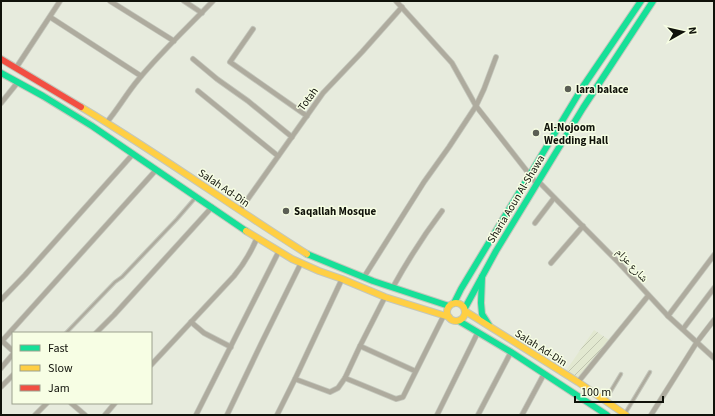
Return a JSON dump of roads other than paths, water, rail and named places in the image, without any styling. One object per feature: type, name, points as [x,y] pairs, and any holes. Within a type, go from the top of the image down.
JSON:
[{"type":"main road","name":"Sharia Aoun Al-Shawa","points":[[452,305],[582,88],[641,1]]},
{"type":"main road","name":"Sharia Aoun Al-Shawa","points":[[465,310],[496,251],[583,108],[653,1]]},
{"type":"main road","name":"Salah Ad-Din","points":[[1,59],[106,122],[308,254],[364,277],[452,305]]},
{"type":"main road","name":"Salah Ad-Din","points":[[1,73],[43,96],[133,154],[257,238],[279,251],[319,271],[342,278],[385,297],[446,316]]},
{"type":"main road","points":[[482,276],[482,314],[490,327]]},
{"type":"main road","points":[[460,304],[465,310],[464,317],[459,321],[454,321],[446,316],[452,305],[460,304]]},
{"type":"main road","name":"Salah Ad-Din","points":[[465,310],[578,382],[625,414]]},
{"type":"main road","name":"Salah Ad-Din","points":[[459,321],[511,352],[607,415]]},
{"type":"street","points":[[16,68],[60,1]]},
{"type":"street","points":[[110,1],[174,41]]},
{"type":"street","points":[[184,1],[202,13]]},
{"type":"street","points":[[106,122],[141,76],[213,1]]},
{"type":"street","name":"شارع عزام","points":[[396,1],[452,63],[476,106],[530,175],[583,226],[668,316],[714,358]]},
{"type":"street","name":"Totah","points":[[240,210],[324,93],[402,7]]},
{"type":"street","points":[[50,17],[141,76]]},
{"type":"street","points":[[252,29],[230,62],[307,116]]},
{"type":"street","points":[[364,277],[424,182],[476,106],[496,57]]},
{"type":"street","points":[[193,59],[292,137]]},
{"type":"street","points":[[1,103],[18,82]]},
{"type":"street","points":[[198,91],[278,156]]},
{"type":"street","points":[[1,300],[133,154]]},
{"type":"street","points":[[12,350],[1,340],[156,170]]},
{"type":"street","points":[[535,223],[554,198]]},
{"type":"street","points":[[97,332],[212,207]]},
{"type":"street","points":[[393,287],[414,251],[442,211]]},
{"type":"street","points":[[551,263],[583,226]]},
{"type":"street","points":[[152,364],[242,267],[257,238]]},
{"type":"street","points":[[196,415],[279,251]]},
{"type":"street","points":[[668,316],[714,255]]},
{"type":"street","points":[[227,415],[301,263]]},
{"type":"street","points":[[277,415],[342,278]]},
{"type":"street","points":[[682,329],[714,288]]},
{"type":"street","points":[[578,382],[648,296]]},
{"type":"street","points":[[295,379],[330,392],[338,388],[345,378],[385,297]]},
{"type":"street","points":[[345,378],[396,399],[403,397],[415,371],[446,316]]},
{"type":"street","points":[[651,415],[697,342],[714,320]]},
{"type":"street","points":[[191,322],[204,333],[231,347]]},
{"type":"street","points":[[437,415],[478,332]]},
{"type":"street","points":[[360,346],[415,371]]},
{"type":"street","points":[[478,415],[511,352]]},
{"type":"street","points":[[1,368],[12,355]]},
{"type":"street","points":[[522,415],[544,374]]},
{"type":"street","points":[[1,387],[12,376]]},
{"type":"street","points":[[35,415],[46,404]]},
{"type":"street","points":[[72,404],[84,415]]},
{"type":"street","points":[[105,415],[114,404]]},
{"type":"lane","points":[[67,332],[115,282],[122,277],[196,197]]},
{"type":"lane","points":[[625,414],[650,372]]},
{"type":"lane","points":[[605,401],[621,374]]},
{"type":"place","name":"lara balace","points":[[568,89]]},
{"type":"place","name":"Al-Nojoom Wedding Hall","points":[[536,133]]},
{"type":"place","name":"Saqallah Mosque","points":[[286,211]]}]
